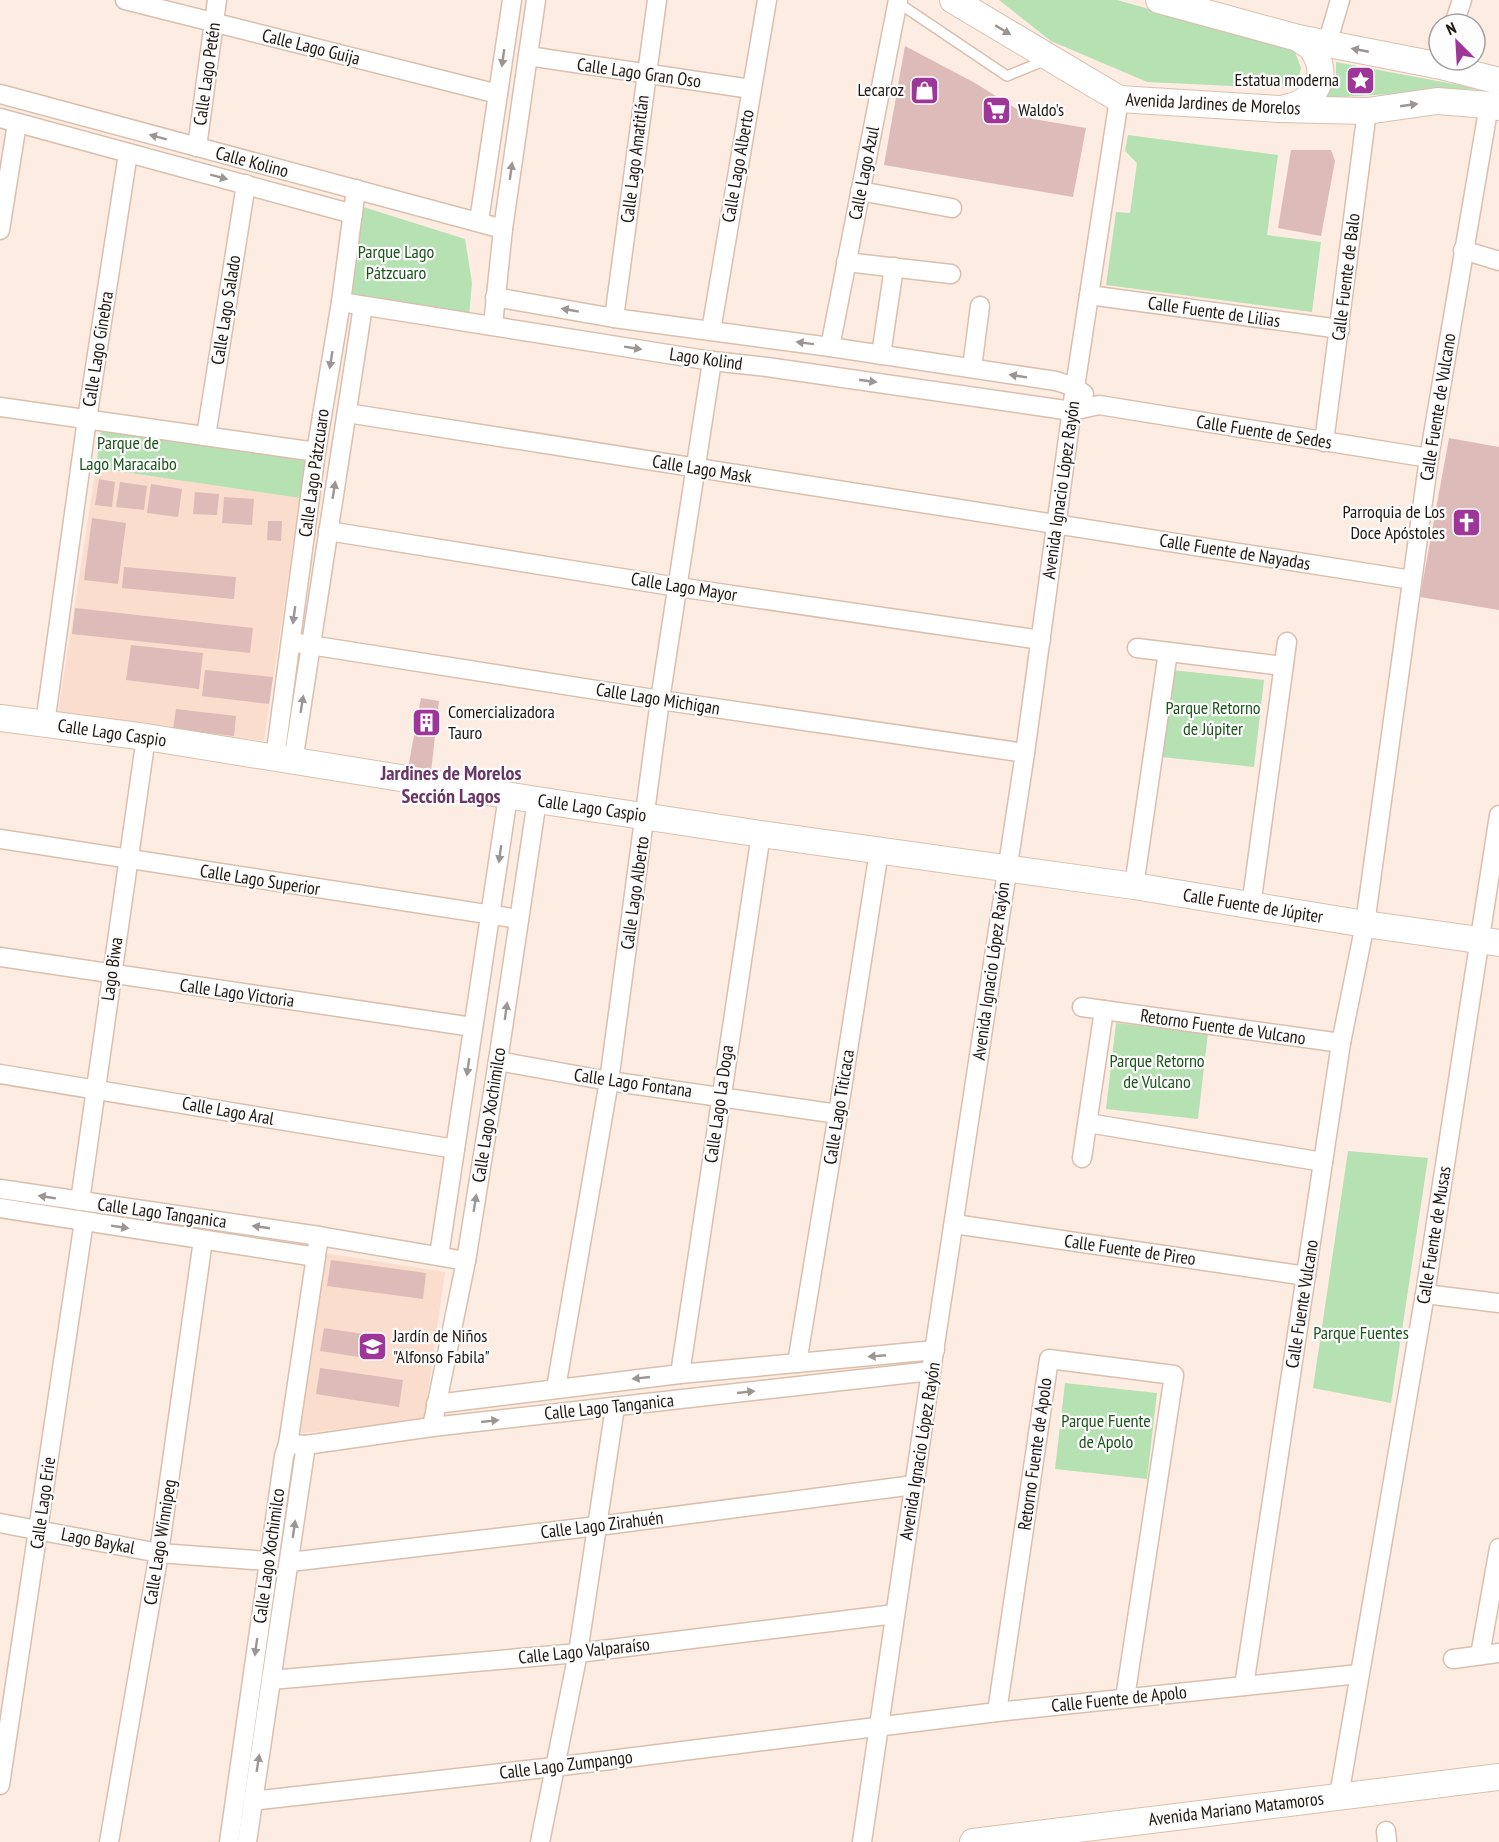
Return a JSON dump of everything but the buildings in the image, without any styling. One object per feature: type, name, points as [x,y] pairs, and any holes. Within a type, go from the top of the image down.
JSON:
[{"type":"street","name":"Calle Lago Guija","points":[[125,0],[498,94]]},
{"type":"street","name":"Calle Lago Petén","points":[[197,147],[217,0]]},
{"type":"street","points":[[479,221],[512,0]]},
{"type":"street","points":[[493,325],[503,229],[536,0]]},
{"type":"street","name":"Calle Lago Amatitlán","points":[[614,318],[657,0]]},
{"type":"street","name":"Calle Lago Alberto","points":[[711,331],[767,0]]},
{"type":"street","points":[[1327,44],[1340,0]]},
{"type":"street","name":"Calle Lago Azul","points":[[830,347],[897,1]]},
{"type":"street","points":[[1163,1],[1198,5],[1298,38],[1427,61]]},
{"type":"street","name":"Avenida Jardines de Morelos","points":[[958,2],[1119,99],[1279,109],[1367,111],[1437,101],[1494,106]]},
{"type":"street","points":[[507,34],[530,38]]},
{"type":"street","points":[[1279,109],[1297,105],[1311,97],[1319,82],[1320,64],[1312,48],[1298,38]]},
{"type":"street","name":"Calle Lago Gran Oso","points":[[528,56],[751,89]]},
{"type":"street","points":[[1470,72],[1499,81]]},
{"type":"street","name":"Calle Kolino","points":[[0,94],[503,229]]},
{"type":"street","name":"Avenida Ignacio López Rayón","points":[[862,1842],[1025,753],[1075,387],[1119,99]]},
{"type":"street","name":"Calle Fuente de Vulcano","points":[[1365,924],[1429,458],[1463,250],[1494,106]]},
{"type":"street","name":"Calle Fuente de Balo","points":[[1324,442],[1367,111]]},
{"type":"street","points":[[61,135],[68,113]]},
{"type":"street","points":[[0,230],[8,120]]},
{"type":"street","name":"Calle Kolino","points":[[8,120],[353,214]]},
{"type":"street","name":"Calle Lago Ginebra","points":[[45,724],[87,419],[128,153]]},
{"type":"street","name":"Calle Lago Salado","points":[[206,436],[246,184]]},
{"type":"street","name":"Calle Lago Pátzcuaro","points":[[284,760],[291,642],[316,452],[357,189]]},
{"type":"street","points":[[860,191],[952,208]]},
{"type":"street","points":[[1463,250],[1499,261]]},
{"type":"street","points":[[846,262],[951,274]]},
{"type":"street","points":[[881,355],[894,267]]},
{"type":"street","name":"Calle Fuente de Lilias","points":[[1089,295],[1340,329]]},
{"type":"street","name":"Lago Kolind","points":[[495,297],[614,318],[1056,381],[1075,387]]},
{"type":"street","name":"Lago Kolind","points":[[341,302],[712,361],[1072,411]]},
{"type":"street","name":"Calle Lago Pátzcuaro","points":[[284,760],[311,645],[363,306]]},
{"type":"street","points":[[972,368],[980,306]]},
{"type":"street","points":[[767,367],[772,339]]},
{"type":"street","name":"Calle Lago Alberto","points":[[556,1388],[609,1081],[660,700],[712,361]]},
{"type":"street","name":"Calle Fuente de Sedes","points":[[1075,387],[1099,405]]},
{"type":"street","name":"Calle Fuente de Sedes","points":[[1072,411],[1099,405],[1429,458]]},
{"type":"street","points":[[0,407],[316,452]]},
{"type":"street","name":"Calle Lago Mask","points":[[347,413],[1057,524]]},
{"type":"street","name":"Calle Fuente de Nayadas","points":[[1057,524],[1412,580]]},
{"type":"street","name":"Calle Lago Mayor","points":[[328,531],[678,587],[1041,640]]},
{"type":"street","points":[[299,582],[320,585]]},
{"type":"street","name":"Calle Lago Michigan","points":[[291,642],[660,700],[1025,753]]},
{"type":"street","points":[[1251,906],[1287,642]]},
{"type":"street","points":[[1137,648],[1283,666]]},
{"type":"street","points":[[1134,886],[1168,652]]},
{"type":"street","name":"Calle Lago Caspio","points":[[0,718],[146,737],[508,796],[1006,869]]},
{"type":"street","name":"Lago Biwa","points":[[80,1202],[146,737]]},
{"type":"street","name":"Calle Lago Xochimilco","points":[[439,1256],[508,796]]},
{"type":"street","name":"Calle Lago Xochimilco","points":[[432,1427],[465,1261],[537,800]]},
{"type":"street","name":"Calle Fuente de Musas","points":[[1338,1796],[1425,1294],[1490,942],[1498,823]]},
{"type":"street","name":"Calle Lago La Doga","points":[[680,1374],[761,834]]},
{"type":"street","name":"Calle Lago Superior","points":[[0,840],[519,919]]},
{"type":"street","name":"Calle Lago Titicaca","points":[[797,1363],[879,851]]},
{"type":"street","name":"Calle Fuente de Júpiter","points":[[1006,869],[1134,886],[1490,942]]},
{"type":"street","name":"Calle Fuente Vulcano","points":[[1244,1686],[1341,1043],[1365,924]]},
{"type":"street","name":"Calle Lago Victoria","points":[[0,957],[474,1028]]},
{"type":"street","name":"Retorno Fuente de Vulcano","points":[[1082,1007],[1341,1043]]},
{"type":"street","points":[[1082,1158],[1104,1010]]},
{"type":"street","name":"Calle Lago Fontana","points":[[498,1061],[609,1081],[838,1114]]},
{"type":"street","name":"Calle Lago Aral","points":[[0,1074],[455,1149]]},
{"type":"street","points":[[1088,1124],[1323,1162]]},
{"type":"street","name":"Calle Lago Tanganica","points":[[0,1189],[319,1236],[465,1261]]},
{"type":"street","name":"Calle Lago Tanganica","points":[[0,1208],[315,1257]]},
{"type":"street","name":"Calle Lago Erie","points":[[0,1785],[84,1221]]},
{"type":"street","name":"Calle Fuente de Pireo","points":[[954,1224],[1306,1276]]},
{"type":"street","name":"Calle Lago Xochimilco","points":[[229,1842],[268,1561],[319,1236]]},
{"type":"street","name":"Calle Lago Winnipeg","points":[[109,1842],[159,1552],[203,1240]]},
{"type":"street","points":[[1425,1294],[1499,1303]]},
{"type":"street","name":"Calle Lago Tanganica","points":[[436,1404],[680,1374],[935,1350]]},
{"type":"street","name":"Retorno Fuente de Apolo","points":[[997,1712],[1049,1359],[1174,1375],[1125,1698]]},
{"type":"street","name":"Calle Lago Tanganica","points":[[288,1444],[306,1446],[432,1427],[931,1371]]},
{"type":"street","points":[[709,1396],[710,1372]]},
{"type":"street","points":[[540,1842],[578,1653],[615,1407]]},
{"type":"street","name":"Calle Lago Xochimilco","points":[[247,1842],[306,1446]]},
{"type":"street","name":"Calle Lago Zirahuén","points":[[290,1562],[598,1526],[914,1485]]},
{"type":"street","name":"Lago Baykal","points":[[0,1523],[159,1552],[268,1561]]},
{"type":"street","points":[[1480,1655],[1499,1548]]},
{"type":"street","name":"Calle Lago Valparaíso","points":[[271,1680],[578,1653],[896,1614]]},
{"type":"street","points":[[1454,1659],[1499,1653]]},
{"type":"street","name":"Calle Fuente de Apolo","points":[[879,1726],[1359,1674]]},
{"type":"street","name":"Calle Lago Zumpango","points":[[252,1801],[554,1767],[879,1726]]},
{"type":"street","name":"Avenida Mariano Matamoros","points":[[973,1842],[1499,1777]]},
{"type":"lane","points":[[897,1],[1007,76],[1051,58]]},
{"type":"shaded area","points":[[96,468],[300,498],[264,741],[58,713]]},
{"type":"shaded area","name":"Jardín de Niños \"Alfonso Fabila\"","points":[[325,1253],[445,1272],[424,1420],[296,1434]]},
{"type":"green space","points":[[999,0],[1117,0],[1271,43],[1295,52],[1301,68],[1297,83],[1254,87],[1147,82],[1051,41]]},
{"type":"green space","points":[[1336,62],[1480,89],[1322,98],[1336,81]]},
{"type":"green space","points":[[1128,135],[1278,155],[1267,235],[1321,242],[1312,312],[1106,285],[1116,212],[1130,213],[1137,163],[1125,151]]},
{"type":"green space","name":"Parque Lago Pátzcuaro","points":[[357,205],[465,239],[472,283],[469,316],[348,300]]},
{"type":"green space","name":"Parque de Lago Maracaibo","points":[[101,430],[306,460],[300,498],[96,468]]},
{"type":"green space","name":"Parque Retorno de Júpiter","points":[[1172,670],[1264,680],[1254,767],[1162,757]]},
{"type":"green space","name":"Parque Retorno de Vulcano","points":[[1116,1023],[1208,1033],[1198,1119],[1106,1109]]},
{"type":"green space","name":"Parque Fuentes","points":[[1348,1151],[1428,1158],[1391,1403],[1313,1388]]},
{"type":"green space","name":"Parque Fuente de Apolo","points":[[1065,1383],[1157,1393],[1147,1479],[1055,1469]]},
{"type":"place","name":"Estatua moderna","points":[[1360,80]]},
{"type":"place","name":"Lecaroz","points":[[925,90]]},
{"type":"place","name":"Waldo's","points":[[997,110]]},
{"type":"place","name":"Parroquia de Los Doce Apóstoles","points":[[1466,522]]},
{"type":"place","name":"Comercializadora Tauro","points":[[427,722]]},
{"type":"place","name":"Jardín de Niños \"Alfonso Fabila\"","points":[[372,1346]]},
{"type":"district","name":"Jardines de Morelos Sección Lagos","points":[[451,784]]}]
